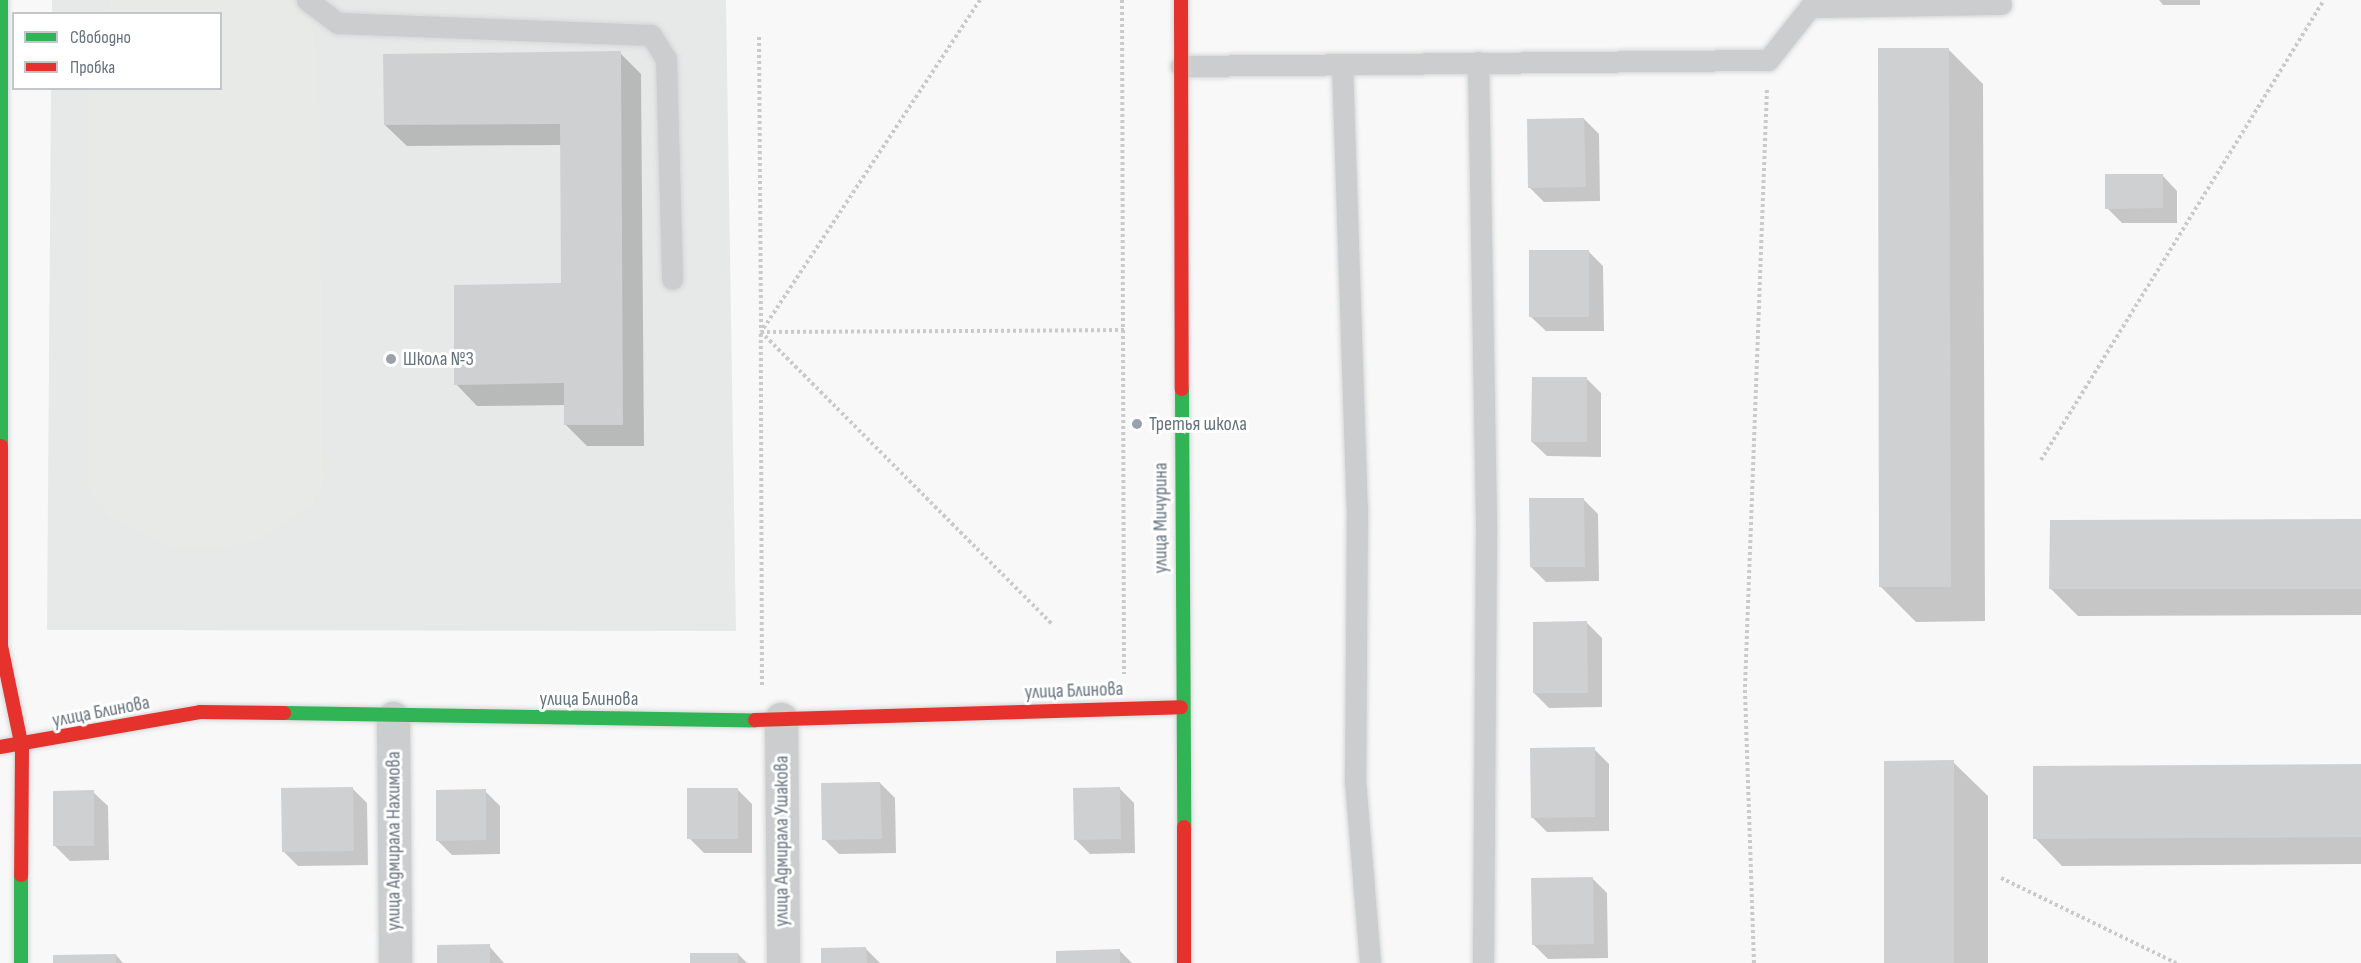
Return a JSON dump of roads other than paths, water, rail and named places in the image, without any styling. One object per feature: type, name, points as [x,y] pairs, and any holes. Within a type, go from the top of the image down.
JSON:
[{"type":"street","points":[[1,0],[1,646],[22,747],[21,963]]},
{"type":"street","name":"улица Мичурина","points":[[1181,0],[1181,707],[1184,963]]},
{"type":"street","name":"улица Блинова","points":[[0,747],[22,747],[200,712],[393,718],[772,720],[1181,707]]},
{"type":"street","name":"улица Адмирала Нахимова","points":[[393,718],[395,963]]},
{"type":"street","name":"улица Адмирала Ушакова","points":[[772,720],[783,963]]},
{"type":"lane","points":[[307,0],[338,23],[651,36],[666,59],[672,279]]},
{"type":"lane","points":[[1181,66],[1768,60],[1804,2],[2001,4]]},
{"type":"lane","points":[[1478,62],[1486,533],[1483,963]]},
{"type":"lane","points":[[1342,64],[1357,507],[1355,780],[1370,963]]},
{"type":"place","name":"Школа №3","points":[[391,359]]},
{"type":"place","name":"Третья школа","points":[[1137,424]]}]
